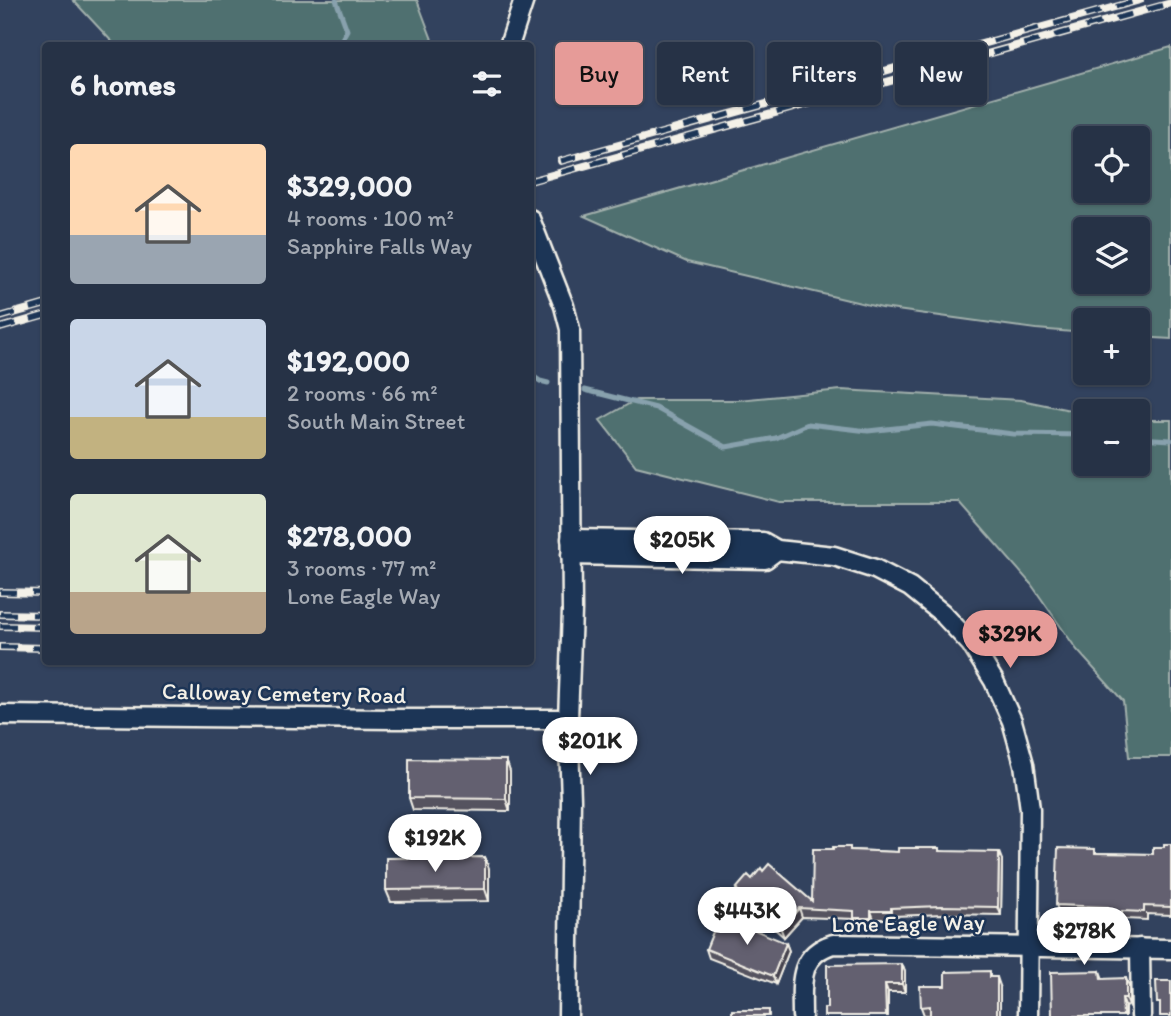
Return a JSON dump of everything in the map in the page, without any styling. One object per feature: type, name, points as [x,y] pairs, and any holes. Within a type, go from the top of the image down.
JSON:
[{"type":"street","points":[[510,42],[524,0]]},
{"type":"street","points":[[534,229],[564,306],[570,329],[572,611],[568,719],[571,799],[568,1016]]},
{"type":"street","points":[[571,547],[765,559],[777,550],[834,556],[876,569],[910,587],[950,621],[971,644],[994,681],[1012,721],[1024,764],[1030,809],[1028,1016]]},
{"type":"street","name":"Calloway Cemetery Road","points":[[0,715],[568,719]]},
{"type":"street","name":"Lone Eagle Way","points":[[802,1016],[802,980],[805,967],[821,948],[833,944],[1171,949]]},
{"type":"street","points":[[1140,948],[1141,1016]]},
{"type":"green space","points":[[73,0],[417,0],[433,42],[112,42]]},
{"type":"green space","points":[[1171,47],[1171,339],[1150,338],[1150,308],[1073,308],[1073,332],[1036,329],[882,308],[687,262],[584,216],[970,105],[987,105],[987,100]]},
{"type":"green space","points":[[841,390],[1021,400],[1073,411],[1073,476],[1150,476],[1150,420],[1171,420],[1171,757],[1129,757],[1123,701],[1077,650],[1031,584],[959,502],[779,502],[636,466],[600,420],[636,400],[738,400]]},
{"type":"building","points":[[409,759],[506,760],[506,799],[409,798]]},
{"type":"building","points":[[1164,844],[1171,844],[1171,907],[1144,906],[1144,912],[1122,911],[1122,915],[1108,915],[1108,907],[1056,905],[1058,848],[1095,849],[1095,853],[1153,854],[1153,847],[1164,847]]},
{"type":"building","points":[[833,847],[898,852],[898,848],[939,848],[939,851],[999,852],[998,907],[891,908],[891,911],[871,911],[871,918],[854,918],[854,911],[799,908],[781,929],[736,889],[748,875],[752,879],[761,868],[763,871],[769,864],[812,901],[813,849]]},
{"type":"building","points":[[485,857],[485,889],[386,890],[386,858]]},
{"type":"building","points":[[728,919],[786,943],[773,976],[706,949],[715,927],[723,931]]},
{"type":"building","points":[[902,964],[902,984],[885,984],[886,1016],[824,1016],[824,1008],[827,1008],[827,965]]},
{"type":"building","points":[[990,971],[990,977],[997,977],[997,1016],[930,1016],[930,1006],[921,1007],[920,986],[945,986],[945,972]]},
{"type":"building","points":[[1100,971],[1101,979],[1126,978],[1126,998],[1122,998],[1123,1016],[1052,1016],[1051,972]]},
{"type":"building","points":[[1156,981],[1171,981],[1171,1016],[1160,1016]]},
{"type":"building","points":[[732,1010],[769,1010],[769,1016],[732,1016]]},
{"type":"waterway","points":[[336,0],[347,30],[340,42]]},
{"type":"waterway","points":[[534,377],[548,383]]},
{"type":"waterway","points":[[585,390],[656,408],[726,447],[776,438],[808,424],[868,431],[932,424],[1013,434],[1073,435]]},
{"type":"waterway","points":[[1150,439],[1171,440]]},
{"type":"railway","points":[[561,161],[1140,0]]},
{"type":"railway","points":[[534,180],[1171,3]]},
{"type":"railway","points":[[0,317],[42,305]]},
{"type":"railway","points":[[0,328],[42,316]]},
{"type":"railway","points":[[0,592],[42,593]]},
{"type":"railway","points":[[0,614],[42,615]]},
{"type":"railway","points":[[0,626],[42,627]]},
{"type":"railway","points":[[0,647],[42,648]]}]
